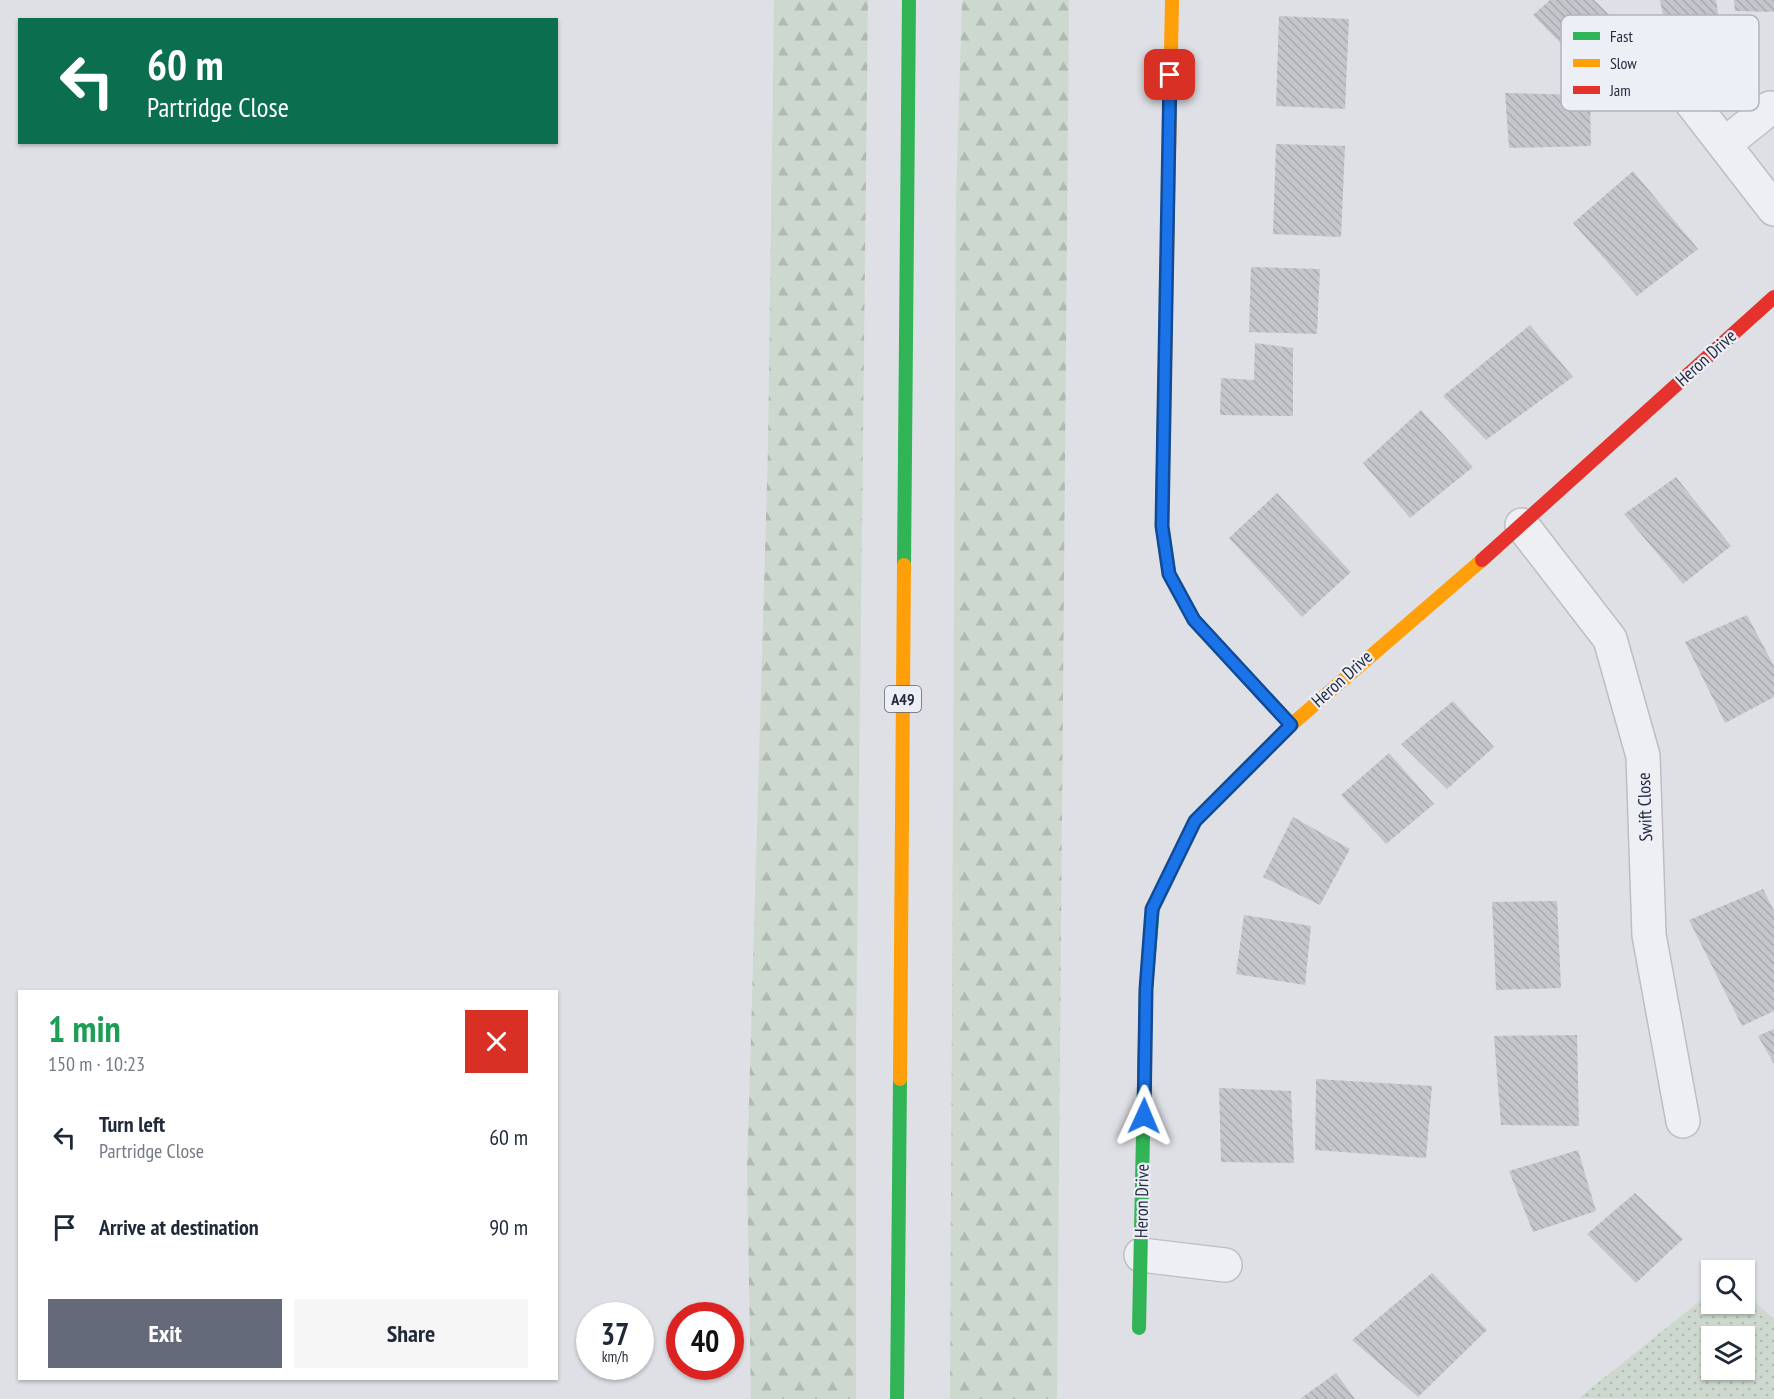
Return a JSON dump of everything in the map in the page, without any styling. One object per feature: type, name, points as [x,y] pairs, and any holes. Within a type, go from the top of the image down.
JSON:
[{"type":"main road","name":"A49","points":[[897,1399],[909,0]]},
{"type":"main road","points":[[1172,0],[1162,526],[1169,574],[1194,620],[1291,725]]},
{"type":"main road","name":"Heron Drive","points":[[1139,1328],[1146,989],[1152,909],[1195,821],[1291,725],[1522,525],[1774,297]]},
{"type":"street","points":[[1725,144],[1770,108]]},
{"type":"street","points":[[1699,111],[1774,209]]},
{"type":"street","name":"Swift Close","points":[[1522,525],[1610,639],[1643,756],[1648,935],[1683,1121]]},
{"type":"street","name":"Heron Drive","points":[[1141,1255],[1225,1265]]},
{"type":"green space","points":[[774,0],[868,0],[856,1045],[856,1399],[751,1399],[747,1171],[768,448]]},
{"type":"green space","points":[[962,0],[1069,0],[1057,1399],[950,1399],[956,196]]},
{"type":"green space","points":[[1701,1300],[1701,1314],[1755,1314],[1755,1302],[1774,1319],[1774,1399],[1579,1398]]},
{"type":"building","points":[[1550,0],[1594,0],[1609,15],[1561,15],[1561,43],[1533,15]]},
{"type":"building","points":[[1660,0],[1716,0],[1718,15],[1663,15]]},
{"type":"building","points":[[1734,0],[1774,0],[1774,12],[1735,11]]},
{"type":"building","points":[[1279,16],[1349,19],[1345,109],[1276,106]]},
{"type":"building","points":[[1505,93],[1561,94],[1561,111],[1590,111],[1591,146],[1509,148]]},
{"type":"building","points":[[1276,144],[1345,146],[1341,237],[1273,234]]},
{"type":"building","points":[[1633,171],[1698,249],[1637,296],[1573,223]]},
{"type":"building","points":[[1251,267],[1320,269],[1317,334],[1249,332]]},
{"type":"building","points":[[1530,325],[1573,377],[1486,440],[1443,396]]},
{"type":"building","points":[[1255,343],[1293,348],[1293,416],[1220,415],[1221,378],[1254,380]]},
{"type":"building","points":[[1421,410],[1473,467],[1410,518],[1363,463]]},
{"type":"building","points":[[1676,477],[1731,546],[1683,584],[1624,514]]},
{"type":"building","points":[[1277,493],[1351,572],[1302,617],[1229,538]]},
{"type":"building","points":[[1747,615],[1774,666],[1774,697],[1725,723],[1685,642]]},
{"type":"building","points":[[1453,701],[1494,747],[1447,789],[1401,744]]},
{"type":"building","points":[[1389,753],[1434,804],[1386,844],[1341,795]]},
{"type":"building","points":[[1293,817],[1350,849],[1320,905],[1263,877]]},
{"type":"building","points":[[1763,889],[1774,911],[1774,1011],[1742,1026],[1689,920]]},
{"type":"building","points":[[1557,901],[1561,988],[1496,990],[1492,902]]},
{"type":"building","points":[[1244,915],[1311,926],[1305,985],[1236,974]]},
{"type":"building","points":[[1774,1029],[1774,1064],[1758,1036]]},
{"type":"building","points":[[1577,1035],[1579,1126],[1501,1125],[1494,1036]]},
{"type":"building","points":[[1316,1079],[1432,1086],[1426,1158],[1315,1150]]},
{"type":"building","points":[[1219,1088],[1291,1091],[1294,1163],[1221,1162]]},
{"type":"building","points":[[1578,1150],[1596,1211],[1533,1232],[1509,1171]]},
{"type":"building","points":[[1635,1193],[1683,1239],[1636,1283],[1587,1234]]},
{"type":"building","points":[[1432,1273],[1487,1330],[1418,1397],[1352,1340]]},
{"type":"building","points":[[1336,1373],[1355,1399],[1300,1399]]},
{"type":"traffic: fast","points":[[904,565],[909,0]]},
{"type":"traffic: fast","points":[[1163,464],[1162,526],[1169,574],[1194,620],[1291,725]]},
{"type":"traffic: fast","points":[[1139,1328],[1146,989],[1153,907]]},
{"type":"traffic: fast","points":[[897,1399],[900,1079]]},
{"type":"traffic: slow","points":[[1163,464],[1172,0]]},
{"type":"traffic: slow","points":[[1153,907],[1195,821],[1291,725],[1482,560]]},
{"type":"traffic: slow","points":[[900,1079],[904,565]]},
{"type":"traffic: jam","points":[[1482,560],[1774,297]]},
{"type":"route","points":[[1144,1116],[1146,989],[1152,909],[1195,821],[1291,725],[1194,620],[1169,574],[1162,526],[1170,75]]}]
